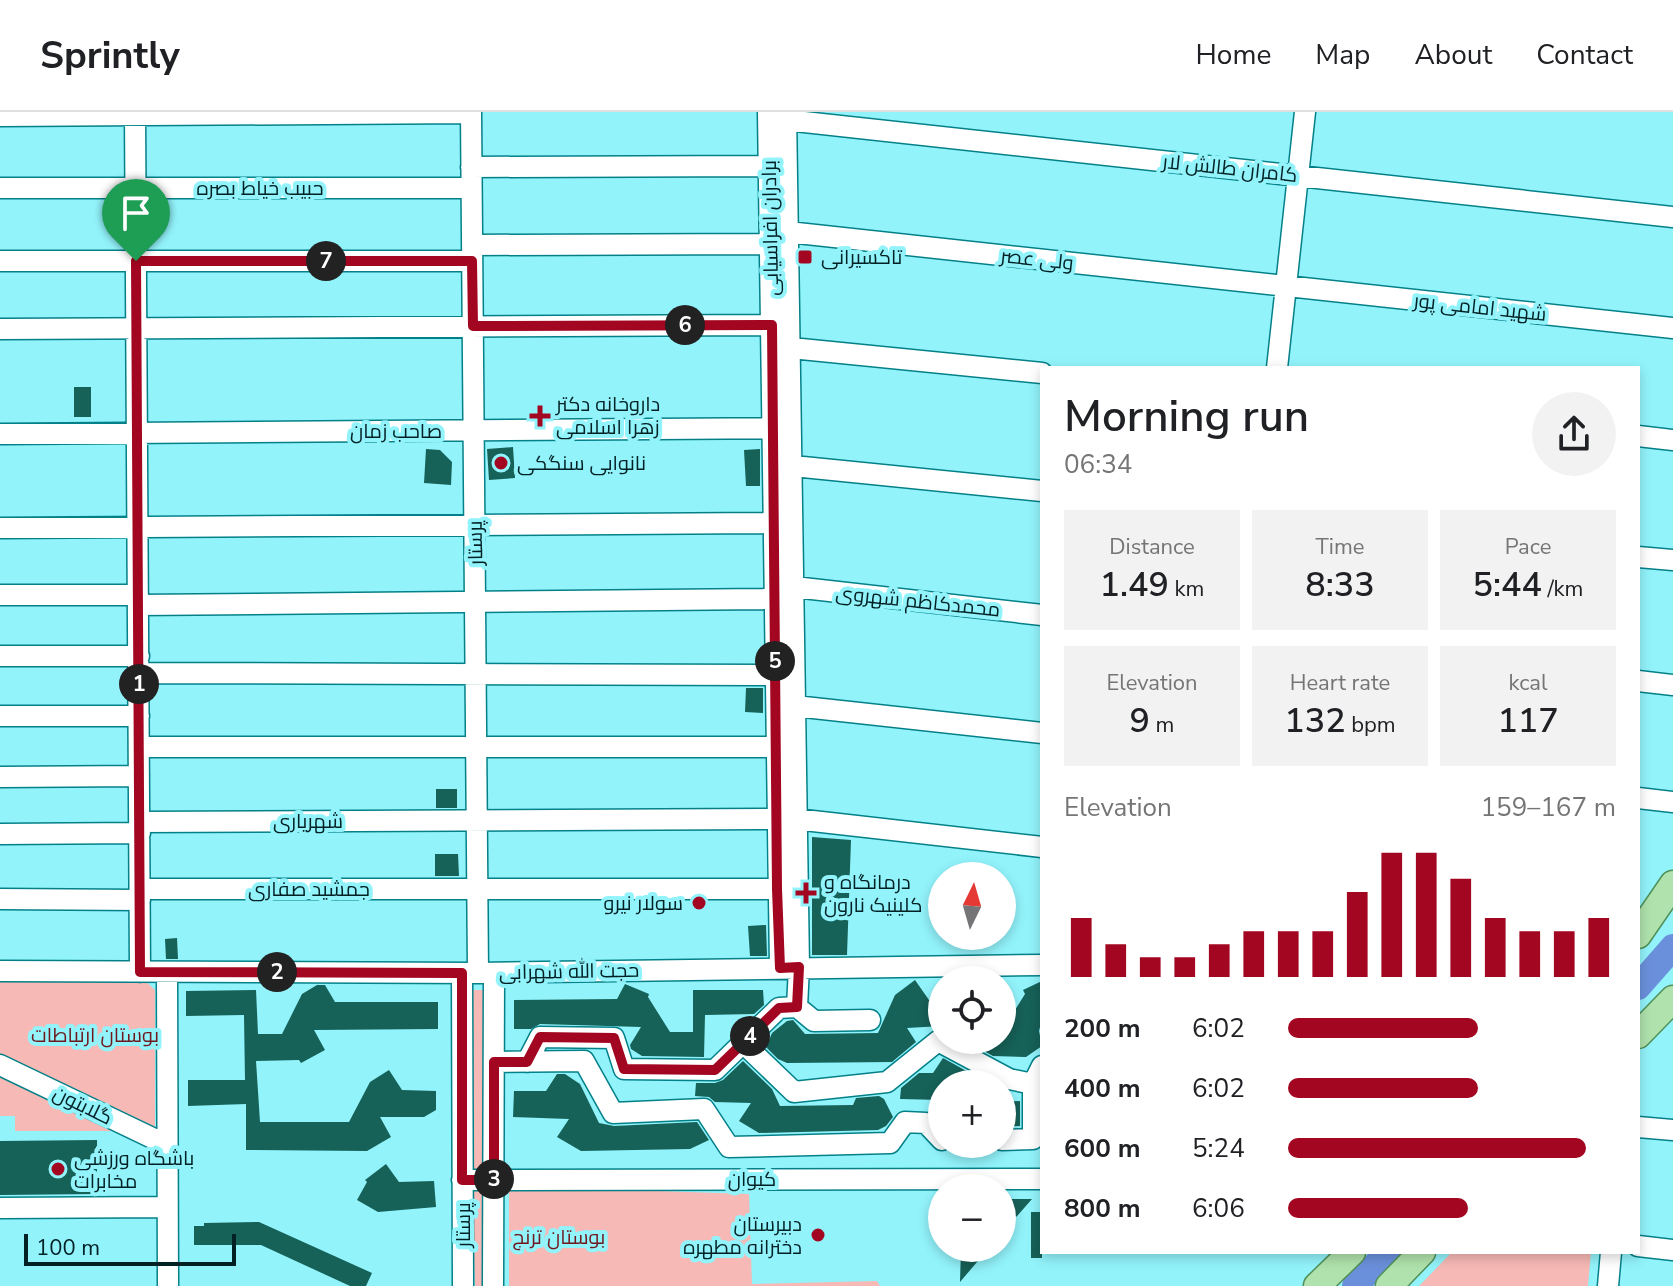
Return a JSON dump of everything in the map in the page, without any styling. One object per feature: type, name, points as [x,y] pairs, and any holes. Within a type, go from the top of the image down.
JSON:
[{"type":"main road","points":[[1646,913],[1673,884]]},
{"type":"main road","points":[[1655,1026],[1673,999]]},
{"type":"main road","points":[[1326,1281],[1350,1254]]},
{"type":"main road","points":[[1389,1286],[1420,1254]]},
{"type":"street","points":[[1277,366],[1305,112]]},
{"type":"street","points":[[0,116],[471,113]]},
{"type":"street","name":"پرستار","points":[[463,1286],[462,1180],[478,973],[471,113]]},
{"type":"street","points":[[135,114],[140,972]]},
{"type":"street","name":"کامران طالش لار","points":[[780,115],[1673,217]]},
{"type":"street","name":"برادران افراسیابی","points":[[780,115],[769,166],[772,325],[783,428],[793,466],[795,706],[777,889],[790,968]]},
{"type":"street","name":"برادران افراسیابی","points":[[780,115],[788,232],[791,348],[775,523],[775,747],[786,819],[790,968]]},
{"type":"street","name":"حبیب خیاط بصره","points":[[0,188],[136,188],[769,166]]},
{"type":"street","name":"ولی عصر","points":[[788,232],[1286,286]]},
{"type":"street","points":[[0,261],[136,261],[770,244]]},
{"type":"street","name":"شهید امامی پور","points":[[1286,286],[1673,328]]},
{"type":"street","points":[[0,329],[772,325]]},
{"type":"street","points":[[791,348],[1040,373]]},
{"type":"street","name":"صاحب زمان","points":[[0,434],[783,428]]},
{"type":"street","points":[[1640,436],[1673,440]]},
{"type":"street","points":[[793,466],[1040,491]]},
{"type":"street","points":[[0,528],[775,523]]},
{"type":"street","points":[[1640,557],[1673,560]]},
{"type":"street","name":"محمدکاظم شهروی","points":[[794,587],[1040,615]]},
{"type":"street","points":[[0,595],[138,600],[475,602],[775,599]]},
{"type":"street","points":[[0,656],[139,665],[476,674],[775,675]]},
{"type":"street","points":[[1640,681],[1673,685]]},
{"type":"street","points":[[795,706],[1040,733]]},
{"type":"street","points":[[0,716],[139,716]]},
{"type":"street","points":[[139,747],[775,747]]},
{"type":"street","points":[[0,777],[139,776]]},
{"type":"street","points":[[1640,798],[1673,802]]},
{"type":"street","name":"شهریاری","points":[[0,834],[477,820],[786,819],[1040,847]]},
{"type":"street","name":"جمشید صفاری","points":[[0,899],[140,894],[777,889]]},
{"type":"street","name":"حجت الله شهرابی","points":[[0,971],[478,973],[1040,965]]},
{"type":"street","points":[[790,968],[797,1007],[814,1021],[870,1020]]},
{"type":"street","points":[[167,972],[168,1286]]},
{"type":"street","name":"پرستار","points":[[478,973],[494,1062],[493,1286]]},
{"type":"street","points":[[527,1062],[540,1037],[614,1038],[624,1069],[715,1070],[779,1008],[797,1007]]},
{"type":"street","points":[[743,1043],[794,1092],[887,1082],[938,1041],[1009,1079],[1037,1075],[1033,1139],[1016,1140]]},
{"type":"street","points":[[494,1062],[584,1061],[613,1113],[704,1109],[729,1147],[890,1143],[905,1122],[928,1125]]},
{"type":"street","name":"گلابتون","points":[[0,1065],[167,1145]]},
{"type":"street","points":[[1640,1127],[1673,1130]]},
{"type":"street","name":"کیوان","points":[[462,1180],[1040,1179]]},
{"type":"street","points":[[0,1208],[167,1207]]},
{"type":"street","points":[[1640,1246],[1673,1250]]},
{"type":"street","points":[[1608,1286],[1611,1254]]},
{"type":"green space","name":"بوستان ارتباطات","points":[[0,977],[141,977],[155,990],[155,1127],[0,1054]]},
{"type":"green space","points":[[470,990],[483,990],[485,1171],[472,1171]]},
{"type":"green space","points":[[0,1077],[112,1131],[15,1131],[15,1116],[0,1116]]},
{"type":"green space","name":"بوستان ترنج","points":[[509,1186],[749,1194],[752,1284],[877,1281],[880,1286],[509,1286]]},
{"type":"green space","points":[[472,1188],[486,1189],[486,1286],[475,1286]]},
{"type":"green space","points":[[1450,1254],[1591,1254],[1588,1286],[1419,1286]]},
{"type":"building","points":[[74,387],[91,387],[91,417],[74,417]]},
{"type":"building","name":"نانوایی سنگکی","points":[[513,447],[515,478],[489,480],[487,449]]},
{"type":"building","points":[[426,449],[440,450],[452,462],[451,485],[424,483]]},
{"type":"building","points":[[760,449],[760,486],[746,486],[744,450]]},
{"type":"building","points":[[746,688],[763,688],[763,713],[745,712]]},
{"type":"building","points":[[436,789],[457,789],[457,808],[436,808]]},
{"type":"building","points":[[812,837],[851,840],[847,955],[812,955]]},
{"type":"building","points":[[435,854],[458,854],[459,876],[435,876]]},
{"type":"building","points":[[766,925],[767,956],[750,956],[748,926]]},
{"type":"building","points":[[177,938],[178,959],[166,959],[165,939]]},
{"type":"building","points":[[915,980],[928,999],[928,1027],[907,1028],[916,1042],[892,1062],[787,1063],[766,1047],[772,1033],[793,1020],[805,1034],[878,1033],[895,995]]},
{"type":"building","points":[[1040,982],[1040,1047],[1026,1057],[993,1056],[989,1054],[1016,1054],[1016,1008],[1025,994],[1023,990]]},
{"type":"building","points":[[625,984],[649,994],[670,1032],[693,1032],[693,990],[763,990],[764,1005],[754,1014],[705,1015],[704,1057],[642,1056],[630,1045],[641,1027],[540,1024],[531,1029],[514,1029],[514,1000],[617,999]]},
{"type":"building","points":[[317,985],[325,985],[335,1002],[438,1002],[438,1029],[314,1030],[325,1050],[301,1063],[299,1060],[256,1061],[260,1122],[349,1122],[370,1082],[389,1070],[402,1090],[436,1091],[436,1110],[424,1117],[380,1117],[391,1137],[367,1151],[246,1150],[246,1104],[188,1106],[188,1080],[245,1080],[244,1015],[186,1016],[186,991],[256,990],[258,1034],[282,1034],[302,994]]},
{"type":"building","points":[[943,1058],[965,1070],[935,1070]]},
{"type":"building","points":[[743,1061],[772,1089],[780,1106],[853,1105],[856,1098],[879,1096],[884,1099],[893,1117],[878,1130],[759,1133],[739,1121],[751,1103],[715,1102],[709,1097],[695,1096],[696,1083],[723,1080]]},
{"type":"building","points":[[919,1073],[928,1073],[928,1100],[900,1099],[901,1088]]},
{"type":"building","points":[[557,1074],[565,1074],[580,1084],[599,1123],[614,1126],[697,1122],[709,1140],[690,1149],[581,1151],[557,1137],[569,1119],[513,1117],[514,1091],[546,1091]]},
{"type":"building","points":[[1016,1101],[1020,1101],[1020,1126],[1016,1126]]},
{"type":"building","name":"باشگاه ورزشی مخابرات","points":[[97,1140],[97,1194],[0,1195],[0,1141]]},
{"type":"building","points":[[386,1164],[399,1182],[434,1181],[436,1207],[378,1212],[357,1200],[367,1182],[365,1180]]},
{"type":"building","points":[[1016,1199],[1032,1199],[1016,1217]]},
{"type":"building","points":[[1031,1212],[1040,1212],[1042,1258],[1031,1258]]},
{"type":"building","points":[[259,1222],[372,1273],[366,1286],[350,1286],[261,1245],[194,1245],[194,1226]]},
{"type":"building","points":[[961,1262],[977,1262],[960,1282]]},
{"type":"waterway","points":[[1640,985],[1673,947]]},
{"type":"waterway","points":[[1355,1286],[1386,1254]]},
{"type":"place","name":"تاکسیرانی","points":[[805,257]]},
{"type":"place","name":"داروخانه دکتر زهرا اسلامی","points":[[540,416]]},
{"type":"place","name":"نانوایی سنگکی","points":[[501,463]]},
{"type":"place","name":"درمانگاه و کلینیک نارون","points":[[806,893]]},
{"type":"place","name":"سولار نیرو","points":[[699,903]]},
{"type":"place","name":"باشگاه ورزشی مخابرات","points":[[58,1169]]},
{"type":"place","name":"دبیرستان دخترانه مطهره","points":[[818,1235]]},
{"type":"route","points":[[136,261],[472,261],[473,326],[772,325],[777,889],[780,968],[799,967],[797,1007],[779,1008],[715,1070],[624,1069],[614,1038],[540,1037],[527,1062],[494,1062],[494,1180],[462,1180],[462,973],[140,972],[136,261]]}]
